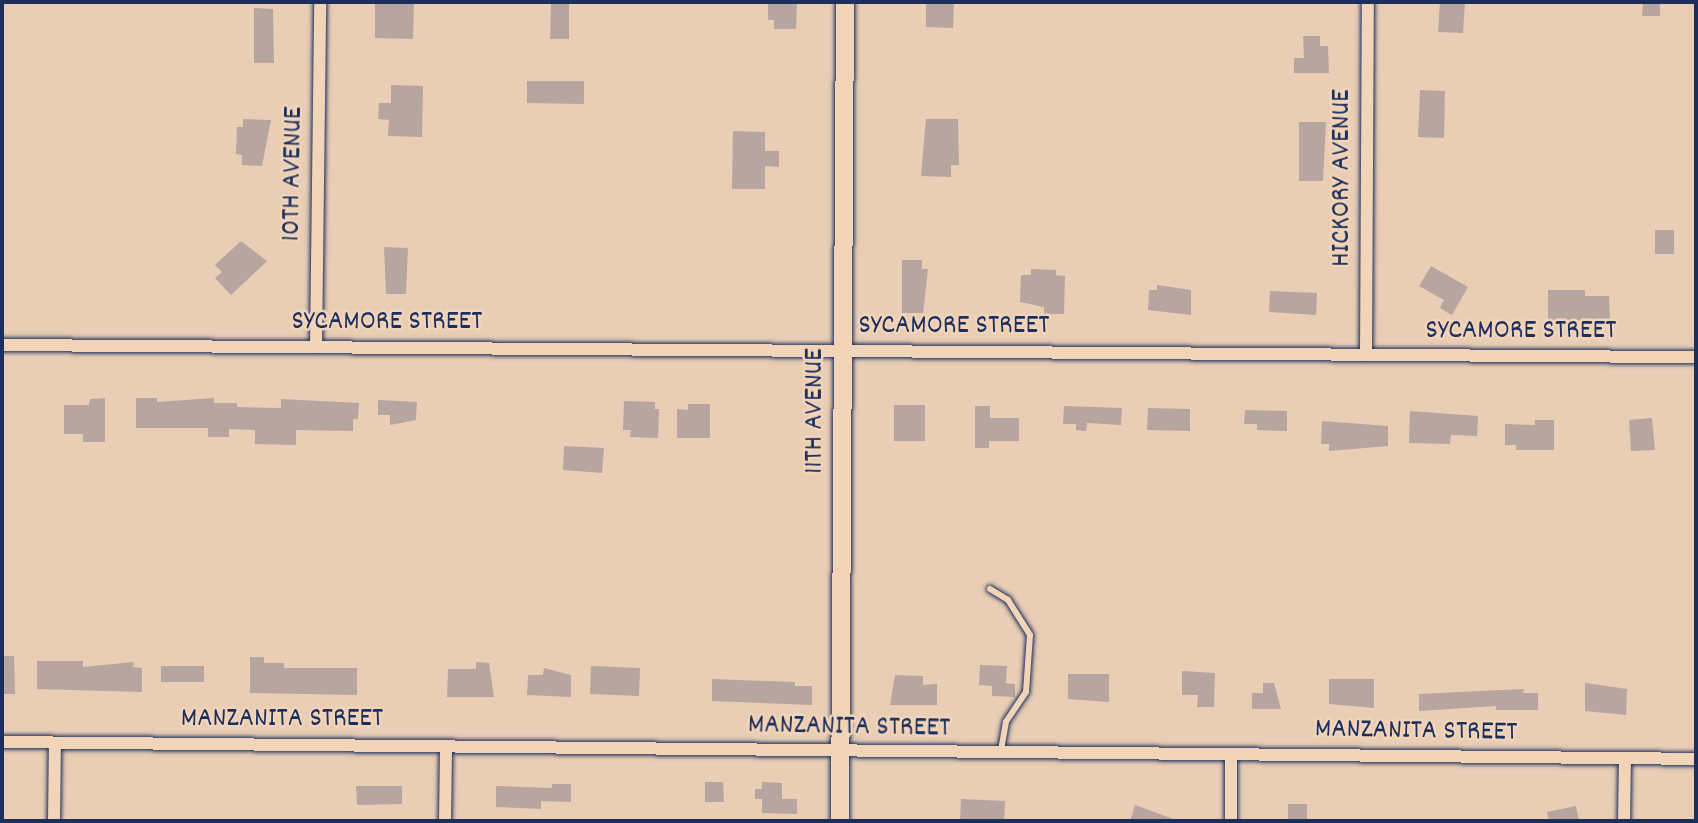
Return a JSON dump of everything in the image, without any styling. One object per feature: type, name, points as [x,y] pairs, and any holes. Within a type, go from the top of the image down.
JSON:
[{"type":"main road","name":"11TH AVENUE","points":[[839,821],[845,2]]},
{"type":"street","name":"10TH AVENUE","points":[[316,347],[320,2]]},
{"type":"street","name":"HICKORY AVENUE","points":[[1366,355],[1368,2]]},
{"type":"street","name":"SYCAMORE STREET","points":[[2,345],[1696,357]]},
{"type":"street","name":"MANZANITA STREET","points":[[2,742],[1696,760]]},
{"type":"street","points":[[54,821],[55,743]]},
{"type":"street","points":[[445,821],[446,746]]},
{"type":"street","points":[[1231,754],[1231,821]]},
{"type":"street","points":[[1625,758],[1625,821]]},
{"type":"lane","points":[[990,589],[1008,600],[1030,635],[1026,692],[1006,722],[1001,753]]},
{"type":"building","points":[[375,2],[414,2],[413,39],[375,38]]},
{"type":"building","points":[[551,2],[569,2],[569,39],[550,39]]},
{"type":"building","points":[[768,2],[797,2],[796,29],[774,29],[774,20],[768,20]]},
{"type":"building","points":[[926,2],[954,2],[953,28],[926,27]]},
{"type":"building","points":[[1440,2],[1465,2],[1463,33],[1438,32]]},
{"type":"building","points":[[1643,2],[1660,2],[1660,16],[1642,16]]},
{"type":"building","points":[[254,8],[273,9],[274,63],[254,63]]},
{"type":"building","points":[[1303,36],[1320,36],[1320,46],[1328,46],[1329,73],[1294,73],[1294,58],[1304,58]]},
{"type":"building","points":[[527,81],[584,81],[584,104],[527,103]]},
{"type":"building","points":[[391,85],[423,86],[422,137],[388,136],[389,120],[378,119],[379,103],[391,103]]},
{"type":"building","points":[[1420,90],[1445,91],[1444,138],[1418,137]]},
{"type":"building","points":[[243,119],[271,120],[262,166],[242,165],[242,155],[236,154],[237,127],[243,127]]},
{"type":"building","points":[[926,119],[958,119],[959,165],[951,165],[951,177],[921,176]]},
{"type":"building","points":[[1299,122],[1326,122],[1323,181],[1299,181]]},
{"type":"building","points":[[733,131],[765,132],[765,151],[779,151],[779,167],[765,166],[765,189],[732,189]]},
{"type":"building","points":[[1655,230],[1674,230],[1674,254],[1655,254]]},
{"type":"building","points":[[241,241],[267,261],[231,295],[215,278],[222,272],[215,265]]},
{"type":"building","points":[[384,247],[408,248],[406,294],[386,294]]},
{"type":"building","points":[[902,260],[922,260],[922,269],[928,269],[923,313],[902,313]]},
{"type":"building","points":[[1431,266],[1468,287],[1452,315],[1440,308],[1444,300],[1419,286]]},
{"type":"building","points":[[1031,269],[1056,270],[1056,275],[1065,276],[1064,314],[1044,314],[1044,307],[1020,302],[1021,275],[1031,275]]},
{"type":"building","points":[[1157,285],[1191,290],[1191,315],[1148,310],[1149,290],[1157,290]]},
{"type":"building","points":[[1548,290],[1585,290],[1585,296],[1609,296],[1610,321],[1548,320]]},
{"type":"building","points":[[1270,291],[1317,293],[1316,315],[1269,312]]},
{"type":"building","points":[[105,398],[105,442],[83,442],[83,434],[64,434],[64,405],[89,405],[90,399]]},
{"type":"building","points":[[136,398],[157,398],[157,402],[214,398],[214,403],[237,403],[237,407],[281,408],[281,399],[359,403],[358,419],[353,419],[353,431],[296,430],[296,445],[255,444],[255,430],[229,429],[229,437],[208,437],[208,428],[136,428]]},
{"type":"building","points":[[378,400],[417,402],[416,420],[390,425],[390,415],[378,415]]},
{"type":"building","points":[[624,401],[655,402],[655,409],[659,409],[658,438],[630,437],[631,430],[623,430]]},
{"type":"building","points":[[688,404],[710,404],[710,438],[677,438],[677,409],[688,410]]},
{"type":"building","points":[[894,405],[925,405],[925,441],[894,441]]},
{"type":"building","points":[[975,406],[990,406],[990,418],[1019,418],[1019,441],[989,441],[989,448],[975,448]]},
{"type":"building","points":[[1064,406],[1122,408],[1121,425],[1087,423],[1086,431],[1076,430],[1076,424],[1063,424]]},
{"type":"building","points":[[1148,408],[1190,409],[1190,431],[1147,430]]},
{"type":"building","points":[[1245,410],[1287,411],[1287,431],[1257,430],[1257,424],[1244,424]]},
{"type":"building","points":[[1410,411],[1478,416],[1477,436],[1451,435],[1450,444],[1409,443]]},
{"type":"building","points":[[1652,418],[1655,450],[1631,451],[1629,420]]},
{"type":"building","points":[[1535,420],[1554,420],[1554,450],[1516,450],[1516,445],[1505,445],[1505,424],[1535,425]]},
{"type":"building","points":[[1322,421],[1388,426],[1388,446],[1329,451],[1329,444],[1321,444]]},
{"type":"building","points":[[564,446],[604,448],[602,473],[563,470]]},
{"type":"building","points":[[2,656],[14,656],[15,694],[2,694]]},
{"type":"building","points":[[250,657],[264,657],[264,663],[284,663],[284,668],[357,668],[357,695],[250,693]]},
{"type":"building","points":[[37,661],[83,661],[83,667],[134,662],[133,667],[142,668],[142,692],[37,689]]},
{"type":"building","points":[[476,662],[489,663],[494,697],[447,697],[448,669],[476,669]]},
{"type":"building","points":[[980,665],[1007,666],[1006,683],[1015,684],[1015,697],[992,696],[992,686],[979,685]]},
{"type":"building","points":[[161,666],[204,666],[204,682],[161,682]]},
{"type":"building","points":[[591,666],[640,668],[639,696],[590,694]]},
{"type":"building","points":[[544,668],[571,675],[571,697],[527,695],[528,675],[543,675]]},
{"type":"building","points":[[1182,671],[1215,673],[1214,707],[1197,707],[1198,695],[1182,695]]},
{"type":"building","points":[[1068,674],[1109,674],[1109,702],[1068,699]]},
{"type":"building","points":[[895,675],[923,676],[923,685],[937,684],[937,705],[890,705]]},
{"type":"building","points":[[712,679],[795,682],[795,686],[812,686],[812,705],[712,701]]},
{"type":"building","points":[[1329,679],[1374,679],[1374,708],[1329,704]]},
{"type":"building","points":[[1263,683],[1274,683],[1281,709],[1252,709],[1252,693],[1263,693]]},
{"type":"building","points":[[1585,683],[1627,689],[1626,715],[1585,711]]},
{"type":"building","points":[[1524,689],[1523,693],[1538,693],[1538,710],[1496,710],[1496,706],[1419,711],[1419,694]]},
{"type":"building","points":[[705,782],[723,782],[724,802],[705,802]]},
{"type":"building","points":[[762,782],[782,783],[782,799],[797,799],[797,814],[762,813],[762,799],[755,799],[755,789],[762,789]]},
{"type":"building","points":[[552,784],[571,784],[571,802],[541,801],[541,809],[496,807],[496,786],[552,788]]},
{"type":"building","points":[[356,786],[402,786],[402,804],[357,805]]},
{"type":"building","points":[[961,799],[1005,801],[1004,821],[960,821]]},
{"type":"building","points":[[1288,804],[1307,804],[1307,821],[1288,821]]},
{"type":"building","points":[[1135,805],[1176,820],[1176,821],[1130,821]]},
{"type":"building","points":[[1576,806],[1579,821],[1549,821],[1547,812]]}]
